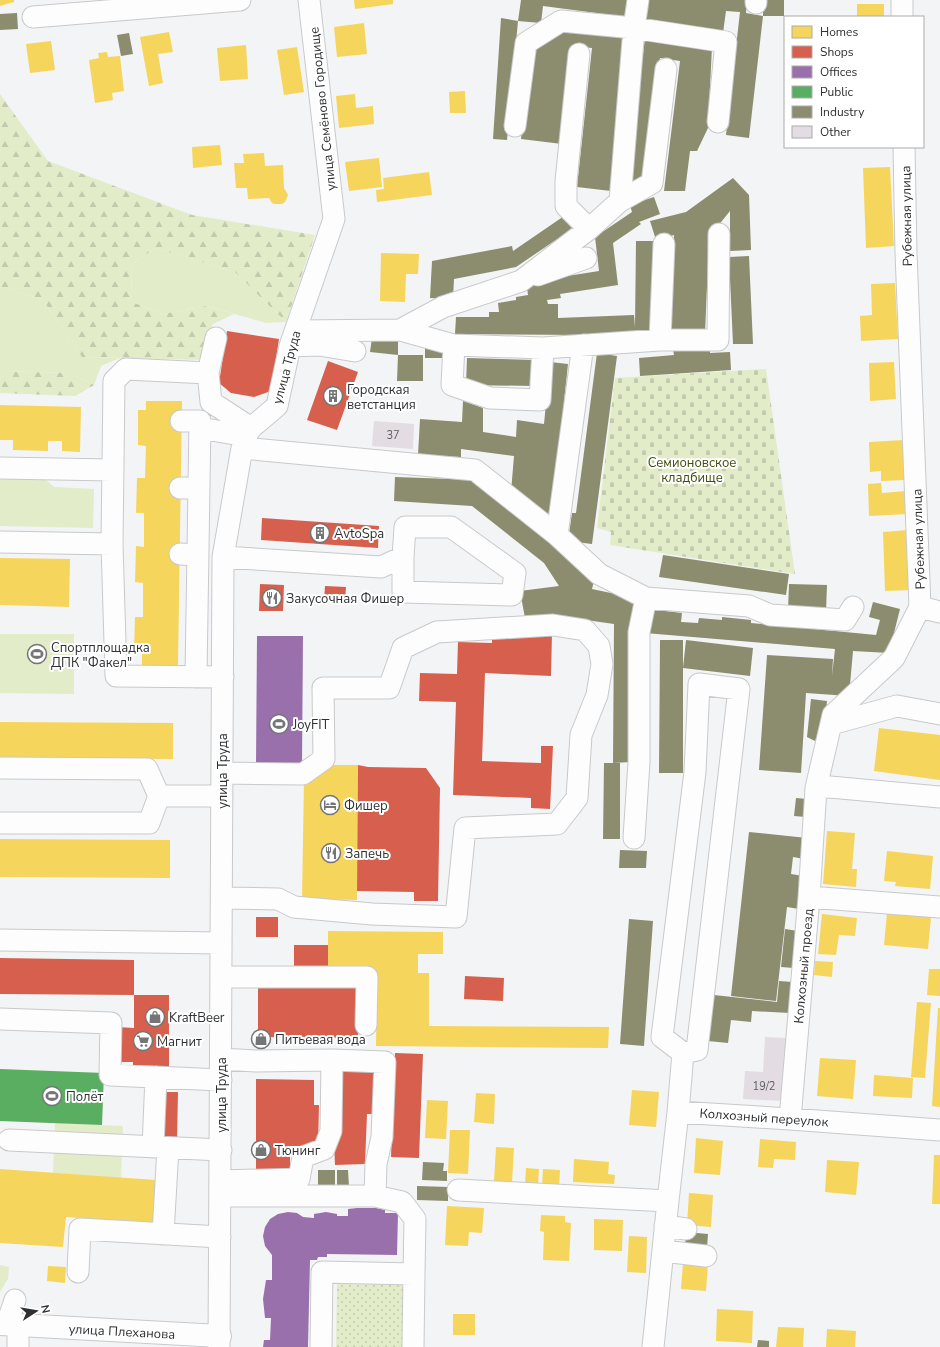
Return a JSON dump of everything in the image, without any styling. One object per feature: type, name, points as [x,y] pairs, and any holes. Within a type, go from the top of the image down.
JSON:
[{"type":"main road","name":"улица Плеханова","points":[[9,1324],[181,1341],[219,1342]]},
{"type":"street","points":[[33,17],[240,0]]},
{"type":"street","name":"улица Семёново Городище","points":[[309,0],[334,219]]},
{"type":"street","points":[[620,200],[634,28],[638,0]]},
{"type":"street","points":[[902,0],[902,16]]},
{"type":"street","points":[[515,126],[526,43],[561,21],[634,28],[726,42],[718,122]]},
{"type":"street","points":[[578,54],[566,182],[566,206],[589,229]]},
{"type":"street","points":[[521,280],[589,229],[620,200],[652,183],[666,69]]},
{"type":"street","name":"Рубежная улица","points":[[809,897],[816,788],[833,715],[894,658],[930,609],[906,253],[904,148]]},
{"type":"street","name":"улица Труда","points":[[219,1342],[223,558],[247,438],[277,406],[293,338],[334,219]]},
{"type":"street","points":[[293,338],[400,330],[454,345],[543,348],[660,340],[718,340],[719,234]]},
{"type":"street","points":[[660,340],[664,244]]},
{"type":"street","points":[[400,330],[443,307],[586,258]]},
{"type":"street","points":[[216,338],[208,373],[211,402],[247,438]]},
{"type":"street","points":[[293,338],[319,345],[355,351]]},
{"type":"street","points":[[454,345],[452,385],[490,398],[540,400],[543,348]]},
{"type":"street","points":[[557,535],[583,345]]},
{"type":"street","points":[[208,373],[126,369],[114,381],[112,544],[116,676],[223,677]]},
{"type":"street","points":[[196,677],[188,626],[191,425],[247,438],[475,470],[557,535],[598,574],[646,598],[749,606],[770,615],[846,620],[853,607]]},
{"type":"street","points":[[0,468],[112,470]]},
{"type":"street","points":[[405,527],[451,527],[515,573],[512,595],[403,592],[403,557],[405,527]]},
{"type":"street","points":[[0,542],[112,544]]},
{"type":"street","points":[[223,558],[381,567],[403,557]]},
{"type":"street","points":[[634,838],[639,762],[639,632],[646,598]]},
{"type":"street","points":[[222,773],[272,780],[303,774],[324,760],[324,688],[389,688],[403,648],[437,632],[553,625],[585,630],[599,646],[602,664],[596,695],[581,735],[577,798],[557,824],[465,828],[456,917],[372,914],[294,907],[278,899],[222,898]]},
{"type":"street","points":[[699,684],[739,689],[697,1050],[683,1053],[662,1037],[695,772],[699,684]]},
{"type":"street","points":[[831,724],[897,706],[940,714]]},
{"type":"street","points":[[0,768],[147,769],[159,796],[149,823],[0,823]]},
{"type":"street","points":[[816,788],[830,787],[940,797]]},
{"type":"street","points":[[159,796],[222,796]]},
{"type":"street","name":"Колхозный проезд","points":[[790,1119],[809,897],[940,907]]},
{"type":"street","points":[[0,940],[222,943]]},
{"type":"street","points":[[222,977],[367,977],[366,1025]]},
{"type":"street","points":[[0,1020],[111,1023],[110,1075],[221,1080]]},
{"type":"street","points":[[221,1059],[256,1061],[332,1060],[369,1053],[385,1062],[382,1137],[376,1164],[375,1196]]},
{"type":"street","points":[[653,1347],[683,1053]]},
{"type":"street","points":[[220,1189],[299,1179],[303,1157],[324,1149],[331,1131],[332,1060]]},
{"type":"street","points":[[156,1077],[161,1147],[163,1234]]},
{"type":"street","name":"Колхозный переулок","points":[[678,1112],[940,1130]]},
{"type":"street","points":[[9,1140],[221,1150]]},
{"type":"street","points":[[220,1189],[375,1196],[402,1202],[415,1219],[413,1347]]},
{"type":"street","points":[[458,1190],[668,1201]]},
{"type":"street","points":[[665,1226],[686,1229]]},
{"type":"street","points":[[78,1272],[80,1230],[220,1237]]},
{"type":"street","points":[[663,1251],[706,1256]]},
{"type":"street","points":[[321,1347],[322,1272],[414,1274]]},
{"type":"street","points":[[15,1300],[9,1324],[18,1347]]},
{"type":"green space","points":[[0,94],[48,161],[192,215],[315,235],[286,322],[235,272],[155,248],[131,265],[132,302],[163,314],[207,306],[234,314],[213,324],[203,360],[82,357],[42,299],[0,287]]},
{"type":"green space","points":[[155,248],[235,272],[286,322],[266,323],[207,306],[163,314],[132,302],[131,265]]},
{"type":"green space","points":[[0,287],[42,299],[82,357],[120,358],[101,366],[94,385],[71,373],[0,371]]},
{"type":"green space","name":"Семионовское кладбище","points":[[766,369],[795,574],[610,545],[611,532],[597,528],[615,378]]},
{"type":"green space","points":[[0,371],[71,373],[94,385],[75,396],[0,393]]},
{"type":"green space","points":[[0,473],[39,474],[54,487],[94,489],[93,528],[0,526]]},
{"type":"green space","name":"Спортплощадка ДПК \"Факел\"","points":[[0,634],[74,634],[74,694],[0,693]]},
{"type":"green space","points":[[55,1123],[123,1126],[121,1178],[53,1173]]},
{"type":"green space","points":[[0,1265],[9,1267],[8,1279],[0,1292]]},
{"type":"green space","points":[[337,1284],[408,1285],[407,1347],[336,1347]]},
{"type":"building: Homes","points":[[0,0],[14,0],[14,2],[0,6]]},
{"type":"building: Homes","points":[[354,0],[393,0],[393,4],[355,9]]},
{"type":"building: Homes","points":[[857,4],[884,4],[884,16],[857,16]]},
{"type":"building: Homes","points":[[364,23],[367,54],[337,57],[334,27]]},
{"type":"building: Homes","points":[[169,32],[173,52],[158,54],[163,83],[149,86],[140,37]]},
{"type":"building: Homes","points":[[51,41],[55,70],[30,73],[26,44]]},
{"type":"building: Homes","points":[[246,45],[248,79],[220,81],[217,48]]},
{"type":"building: Homes","points":[[297,47],[304,92],[284,95],[277,50]]},
{"type":"building: Homes","points":[[107,52],[108,57],[120,56],[124,91],[112,93],[113,100],[95,103],[89,60],[99,58],[98,53]]},
{"type":"building: Homes","points":[[465,91],[466,113],[450,113],[449,92]]},
{"type":"building: Homes","points":[[355,94],[356,108],[373,106],[374,124],[339,128],[336,96]]},
{"type":"building: Homes","points":[[220,145],[222,165],[193,168],[192,147]]},
{"type":"building: Homes","points":[[264,153],[265,166],[283,165],[284,188],[288,195],[285,202],[282,204],[272,203],[269,198],[248,199],[247,188],[236,188],[234,163],[244,163],[243,154]]},
{"type":"building: Homes","points":[[379,158],[382,187],[349,191],[345,162]]},
{"type":"building: Homes","points":[[890,167],[894,246],[866,248],[863,168]]},
{"type":"building: Homes","points":[[429,172],[432,195],[377,202],[376,190],[384,189],[383,178]]},
{"type":"building: Homes","points":[[381,253],[419,254],[418,274],[406,274],[405,302],[380,301]]},
{"type":"building: Homes","points":[[895,283],[898,339],[861,341],[860,316],[872,315],[871,284]]},
{"type":"building: Homes","points":[[894,362],[896,399],[870,401],[869,363]]},
{"type":"building: Homes","points":[[146,401],[182,401],[178,666],[142,666],[142,651],[134,651],[135,617],[143,617],[143,583],[135,582],[136,546],[144,547],[144,513],[136,513],[137,478],[145,478],[146,446],[138,445],[138,410],[146,410]]},
{"type":"building: Homes","points":[[0,405],[81,407],[80,452],[62,451],[62,441],[48,441],[48,451],[13,450],[13,440],[0,440]]},
{"type":"building: Homes","points":[[904,440],[906,480],[881,481],[881,471],[870,472],[869,442]]},
{"type":"building: Homes","points":[[881,483],[882,493],[907,491],[908,514],[869,516],[868,484]]},
{"type":"building: Homes","points":[[908,530],[911,590],[885,591],[883,532]]},
{"type":"building: Homes","points":[[0,558],[70,559],[69,607],[0,605]]},
{"type":"building: Homes","points":[[0,722],[173,723],[173,759],[0,758]]},
{"type":"building: Homes","points":[[879,728],[940,735],[940,780],[874,771]]},
{"type":"building: Homes","points":[[317,765],[358,765],[357,900],[302,899],[304,780]]},
{"type":"building: Homes","points":[[827,831],[855,833],[852,869],[857,869],[856,887],[823,884]]},
{"type":"building: Homes","points":[[0,839],[170,840],[170,878],[0,877]]},
{"type":"building: Homes","points":[[887,851],[933,856],[930,889],[895,886],[896,882],[884,881]]},
{"type":"building: Homes","points":[[887,913],[931,917],[928,949],[884,945]]},
{"type":"building: Homes","points":[[822,914],[857,918],[855,936],[839,935],[836,955],[818,954]]},
{"type":"building: Homes","points":[[328,931],[443,932],[443,954],[418,954],[418,973],[429,973],[429,1026],[609,1027],[608,1048],[376,1046],[377,976],[328,975]]},
{"type":"building: Homes","points":[[815,961],[833,962],[832,977],[814,975]]},
{"type":"building: Homes","points":[[929,969],[940,969],[940,996],[927,995]]},
{"type":"building: Homes","points":[[917,1002],[931,1003],[925,1078],[911,1077]]},
{"type":"building: Homes","points":[[938,1008],[940,1008],[940,1107],[932,1106]]},
{"type":"building: Homes","points":[[820,1058],[856,1060],[853,1099],[817,1096]]},
{"type":"building: Homes","points":[[874,1075],[913,1078],[912,1098],[873,1096]]},
{"type":"building: Homes","points":[[632,1090],[659,1092],[656,1127],[629,1125]]},
{"type":"building: Homes","points":[[476,1093],[495,1094],[494,1124],[474,1122]]},
{"type":"building: Homes","points":[[427,1100],[448,1101],[446,1139],[425,1138]]},
{"type":"building: Homes","points":[[450,1130],[470,1130],[468,1174],[448,1173]]},
{"type":"building: Homes","points":[[696,1138],[723,1141],[720,1175],[694,1173]]},
{"type":"building: Homes","points":[[760,1139],[796,1142],[795,1160],[774,1159],[773,1168],[758,1167]]},
{"type":"building: Homes","points":[[496,1147],[514,1148],[512,1182],[494,1181]]},
{"type":"building: Homes","points":[[934,1155],[940,1155],[940,1204],[932,1204]]},
{"type":"building: Homes","points":[[574,1159],[609,1162],[608,1174],[615,1175],[614,1184],[573,1182]]},
{"type":"building: Homes","points":[[827,1160],[859,1162],[856,1195],[825,1192]]},
{"type":"building: Homes","points":[[526,1168],[539,1169],[538,1185],[525,1184]]},
{"type":"building: Homes","points":[[0,1169],[156,1180],[153,1223],[66,1217],[63,1247],[0,1243]]},
{"type":"building: Homes","points":[[543,1169],[560,1170],[559,1188],[542,1187]]},
{"type":"building: Homes","points":[[689,1193],[713,1195],[711,1227],[687,1225]]},
{"type":"building: Homes","points":[[447,1206],[484,1208],[482,1233],[469,1232],[468,1246],[445,1245]]},
{"type":"building: Homes","points":[[541,1215],[565,1216],[565,1222],[571,1223],[569,1261],[543,1260],[544,1232],[540,1231]]},
{"type":"building: Homes","points":[[594,1219],[623,1220],[622,1251],[594,1250]]},
{"type":"building: Homes","points":[[629,1236],[647,1237],[646,1273],[627,1272]]},
{"type":"building: Homes","points":[[683,1263],[708,1264],[706,1291],[681,1289]]},
{"type":"building: Homes","points":[[48,1266],[66,1267],[65,1283],[47,1281]]},
{"type":"building: Homes","points":[[717,1309],[753,1311],[752,1343],[716,1341]]},
{"type":"building: Homes","points":[[453,1314],[475,1314],[475,1335],[453,1335]]},
{"type":"building: Homes","points":[[778,1327],[804,1328],[803,1347],[776,1347]]},
{"type":"building: Homes","points":[[827,1329],[856,1331],[855,1347],[826,1347]]},
{"type":"building: Shops","points":[[227,331],[279,339],[271,391],[254,397],[231,393],[219,383]]},
{"type":"building: Shops","name":"Городская ветстанция","points":[[328,361],[358,372],[337,430],[307,420]]},
{"type":"building: Shops","name":"AvtoSpa","points":[[262,518],[379,526],[378,548],[261,540]]},
{"type":"building: Shops","name":"Закусочная Фишер","points":[[260,584],[284,585],[283,611],[259,611]]},
{"type":"building: Shops","points":[[325,586],[346,587],[345,601],[324,601]]},
{"type":"building: Shops","points":[[492,631],[552,633],[551,676],[485,673],[482,761],[541,763],[541,746],[553,746],[550,809],[531,808],[531,798],[453,795],[456,702],[419,701],[420,673],[457,674],[458,642],[492,643]]},
{"type":"building: Shops","points":[[358,765],[368,767],[426,768],[440,788],[438,901],[414,901],[414,892],[357,891]]},
{"type":"building: Shops","points":[[256,917],[278,917],[278,937],[256,937]]},
{"type":"building: Shops","points":[[294,945],[328,945],[328,975],[294,975]]},
{"type":"building: Shops","points":[[0,958],[134,960],[134,995],[0,994]]},
{"type":"building: Shops","points":[[465,976],[504,978],[503,1001],[464,999]]},
{"type":"building: Shops","points":[[258,986],[359,987],[358,1038],[264,1037],[264,1042],[258,1042]]},
{"type":"building: Shops","name":"Магнит","points":[[134,995],[169,995],[169,1071],[133,1070],[133,1062],[117,1062],[118,1027],[134,1028]]},
{"type":"building: Shops","points":[[395,1053],[423,1054],[419,1158],[391,1157]]},
{"type":"building: Shops","points":[[343,1066],[375,1072],[375,1114],[367,1114],[365,1164],[335,1165],[334,1142],[341,1134]]},
{"type":"building: Shops","points":[[256,1079],[314,1080],[314,1105],[319,1105],[318,1146],[290,1146],[290,1175],[256,1174]]},
{"type":"building: Shops","points":[[161,1092],[178,1092],[177,1140],[160,1139]]},
{"type":"building: Offices","points":[[257,636],[303,636],[302,765],[256,765]]},
{"type":"building: Offices","points":[[376,1208],[385,1210],[385,1213],[398,1213],[397,1255],[327,1254],[327,1257],[318,1257],[317,1260],[310,1260],[308,1347],[263,1347],[264,1340],[270,1340],[271,1318],[265,1318],[263,1299],[266,1280],[272,1280],[272,1255],[265,1246],[263,1236],[265,1227],[270,1219],[278,1214],[288,1212],[297,1213],[303,1217],[314,1218],[314,1214],[326,1212],[337,1214],[337,1216],[348,1216],[348,1209]]},
{"type":"building: Public","name":"Полёт","points":[[0,1069],[104,1073],[102,1125],[0,1121]]},
{"type":"building: Industry","points":[[521,0],[629,0],[627,17],[543,6],[541,23],[518,21]]},
{"type":"building: Industry","points":[[647,0],[747,0],[746,13],[763,16],[749,138],[726,135],[740,12],[726,11],[723,33],[644,23]]},
{"type":"building: Industry","points":[[763,0],[784,0],[784,16],[763,16]]},
{"type":"building: Industry","points":[[17,13],[18,29],[0,30],[0,14]]},
{"type":"building: Industry","points":[[501,18],[518,21],[507,140],[493,139]]},
{"type":"building: Industry","points":[[555,28],[628,35],[611,191],[577,187],[592,48],[572,46],[562,144],[521,139],[530,52]]},
{"type":"building: Industry","points":[[129,33],[133,54],[121,56],[117,35]]},
{"type":"building: Industry","points":[[645,38],[712,47],[708,128],[697,151],[690,151],[685,191],[664,191],[680,61],[660,58],[645,184],[627,182]]},
{"type":"building: Industry","points":[[733,178],[749,195],[751,250],[730,251],[730,211],[709,237],[705,334],[671,336],[674,235],[656,240],[650,221],[686,212]]},
{"type":"building: Industry","points":[[654,197],[660,214],[639,222],[641,224],[613,243],[618,285],[560,294],[561,298],[547,300],[548,304],[558,304],[558,318],[634,315],[635,327],[636,241],[657,241],[656,333],[587,335],[455,334],[456,317],[489,317],[489,312],[499,312],[498,303],[516,300],[516,297],[528,295],[527,287],[537,285],[536,281],[599,271],[595,237],[632,212],[630,205]]},
{"type":"building: Industry","points":[[567,214],[575,227],[516,267],[454,279],[453,299],[430,298],[432,261],[512,246],[513,251]]},
{"type":"building: Industry","points":[[749,256],[753,344],[733,344],[729,257]]},
{"type":"building: Industry","points":[[372,338],[398,340],[398,355],[370,352]]},
{"type":"building: Industry","points":[[425,346],[444,347],[444,358],[425,358]]},
{"type":"building: Industry","points":[[710,347],[710,353],[730,352],[731,370],[640,376],[639,358],[674,355],[673,349]]},
{"type":"building: Industry","points":[[597,353],[617,356],[592,544],[568,541],[572,513],[576,513]]},
{"type":"building: Industry","points":[[398,355],[423,355],[423,381],[397,381]]},
{"type":"building: Industry","points":[[467,358],[535,360],[534,386],[466,385]]},
{"type":"building: Industry","points":[[550,362],[568,364],[552,516],[538,510],[511,492],[514,456],[461,449],[461,457],[418,455],[420,419],[462,422],[463,401],[483,408],[483,432],[516,437],[517,420],[544,424]]},
{"type":"building: Industry","points":[[395,477],[480,480],[594,581],[592,589],[639,599],[631,762],[613,763],[614,624],[572,618],[525,618],[520,591],[559,586],[544,563],[472,506],[394,501]]},
{"type":"building: Industry","points":[[663,555],[789,574],[786,595],[659,577]]},
{"type":"building: Industry","points":[[789,584],[827,585],[826,611],[788,610]]},
{"type":"building: Industry","points":[[873,602],[900,609],[889,653],[853,651],[849,696],[806,693],[801,773],[759,770],[767,655],[833,659],[832,676],[835,649],[645,633],[648,609],[682,613],[681,622],[698,623],[699,618],[722,620],[722,617],[751,620],[751,623],[876,635],[880,620],[869,617]]},
{"type":"building: Industry","points":[[660,640],[683,640],[683,773],[659,773]]},
{"type":"building: Industry","points":[[686,640],[753,648],[750,676],[683,668]]},
{"type":"building: Industry","points":[[811,699],[827,701],[825,721],[815,741],[807,737]]},
{"type":"building: Industry","points":[[604,763],[620,763],[620,839],[603,839]]},
{"type":"building: Industry","points":[[796,798],[807,799],[806,817],[794,816]]},
{"type":"building: Industry","points":[[749,832],[807,838],[804,859],[793,857],[791,874],[803,876],[799,909],[787,907],[776,1001],[731,996]]},
{"type":"building: Industry","points":[[620,850],[647,851],[646,868],[619,868]]},
{"type":"building: Industry","points":[[629,919],[653,921],[644,1046],[620,1044]]},
{"type":"building: Industry","points":[[785,929],[798,931],[794,968],[781,967]]},
{"type":"building: Industry","points":[[779,981],[793,982],[790,1013],[752,1011],[751,1022],[731,1020],[728,1043],[708,1041],[714,995],[777,1002]]},
{"type":"building: Industry","points":[[423,1162],[444,1163],[443,1171],[447,1171],[447,1181],[422,1180]]},
{"type":"building: Industry","points":[[318,1170],[335,1170],[335,1187],[318,1187]]},
{"type":"building: Industry","points":[[337,1170],[348,1170],[349,1187],[337,1188]]},
{"type":"building: Industry","points":[[417,1186],[448,1187],[448,1201],[417,1200]]},
{"type":"building: Industry","points":[[686,1232],[708,1234],[707,1248],[685,1247]]},
{"type":"building: Industry","points":[[758,1340],[769,1341],[769,1347],[757,1347]]},
{"type":"building: Other","points":[[374,421],[414,424],[413,449],[372,446]]},
{"type":"building: Other","points":[[765,1037],[786,1038],[783,1101],[743,1099],[745,1071],[763,1072]]},
{"type":"place","name":"Городская ветстанция","points":[[333,396]]},
{"type":"place","name":"AvtoSpa","points":[[320,533]]},
{"type":"place","name":"Закусочная Фишер","points":[[272,598]]},
{"type":"place","name":"Спортплощадка ДПК \"Факел\"","points":[[37,654]]},
{"type":"place","name":"JoyFIT","points":[[279,724]]},
{"type":"place","name":"Фишер","points":[[330,805]]},
{"type":"place","name":"Запечь","points":[[331,853]]},
{"type":"place","name":"KraftBeer","points":[[155,1017]]},
{"type":"place","name":"Питьевая вода","points":[[261,1039]]},
{"type":"place","name":"Магнит","points":[[143,1041]]},
{"type":"place","name":"Полёт","points":[[52,1096]]},
{"type":"place","name":"Тюнинг","points":[[261,1150]]}]
